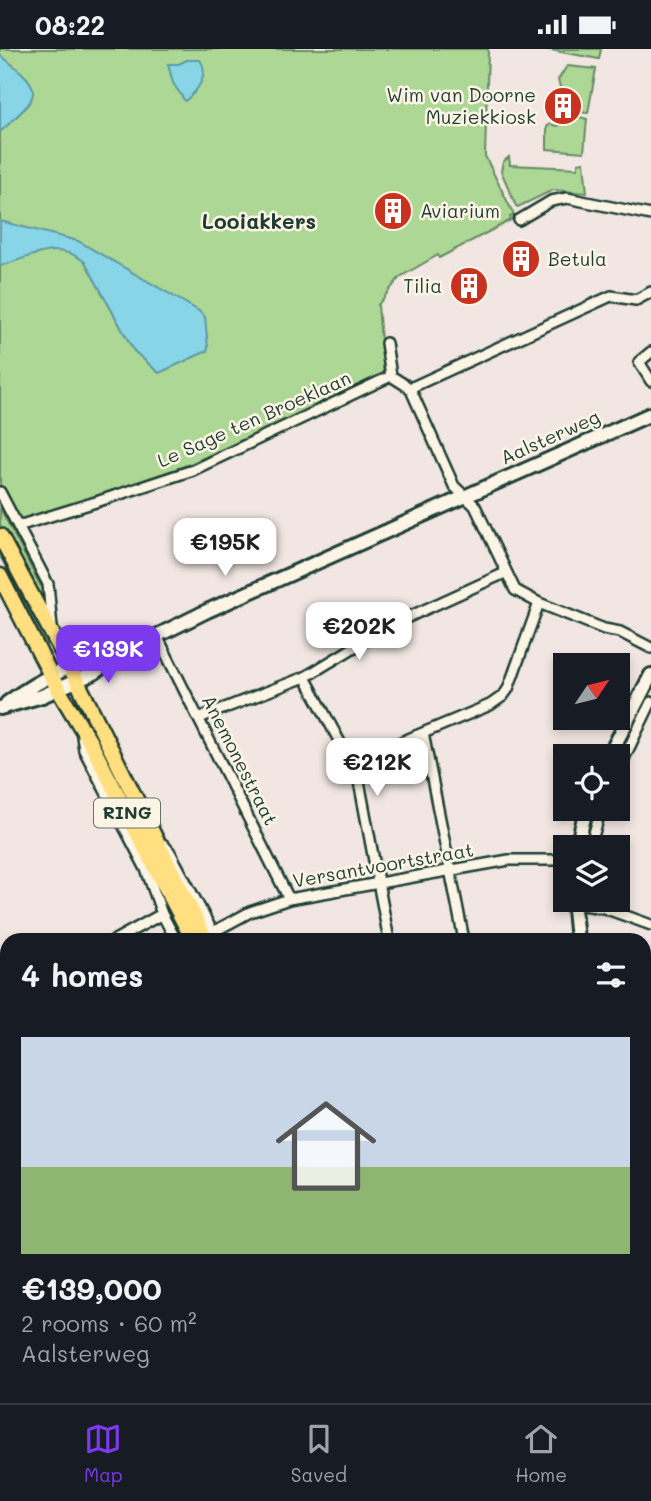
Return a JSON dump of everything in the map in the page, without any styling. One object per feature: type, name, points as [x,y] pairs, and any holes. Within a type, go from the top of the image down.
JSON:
[{"type":"main road","name":"Aalsterweg","points":[[0,708],[58,689],[94,673],[118,655],[207,611],[397,528],[416,510],[435,501],[454,493],[466,496],[651,414]]},
{"type":"main road","name":"RING","points":[[0,536],[70,667],[152,833],[210,933]]},
{"type":"main road","name":"RING","points":[[0,576],[188,933]]},
{"type":"main road","name":"Aalsterweg","points":[[0,708],[34,683],[51,675],[96,658],[118,655]]},
{"type":"main road","points":[[615,744],[651,677]]},
{"type":"main road","points":[[575,912],[576,933]]},
{"type":"street","points":[[519,220],[551,201],[567,198],[651,215]]},
{"type":"street","points":[[410,388],[611,296],[636,300],[651,292]]},
{"type":"street","points":[[386,343],[391,376],[410,388],[454,486],[475,506],[505,573],[519,594],[604,629],[620,632],[651,648]]},
{"type":"street","points":[[651,352],[639,362],[651,381]]},
{"type":"street","name":"Le Sage ten Broeklaan","points":[[18,526],[193,470],[391,376]]},
{"type":"street","points":[[0,492],[48,584],[53,636]]},
{"type":"street","points":[[199,718],[305,677],[391,625],[505,573]]},
{"type":"street","points":[[351,763],[490,705],[503,696],[508,689],[539,603]]},
{"type":"street","name":"Anemonestraat","points":[[157,636],[289,899]]},
{"type":"street","points":[[305,677],[358,776],[388,933]]},
{"type":"street","points":[[630,746],[651,702]]},
{"type":"street","points":[[81,727],[84,750],[146,869],[162,914],[172,933]]},
{"type":"street","points":[[423,733],[463,933]]},
{"type":"street","name":"Versantvoortstraat","points":[[218,933],[250,912],[289,899],[509,860],[553,860]]},
{"type":"street","points":[[615,912],[651,925]]},
{"type":"street","points":[[128,933],[162,914]]},
{"type":"green space","points":[[0,49],[488,49],[485,156],[514,215],[510,217],[511,220],[439,258],[438,255],[400,277],[378,305],[384,376],[190,464],[16,523],[0,490]]},
{"type":"green space","points":[[545,49],[601,49],[599,59]]},
{"type":"green space","points":[[567,66],[596,69],[588,113],[578,112],[577,97],[560,87],[558,80]]},
{"type":"green space","points":[[576,116],[587,119],[584,152],[547,149],[547,127],[550,124],[558,126]]},
{"type":"green space","points":[[509,157],[510,165],[578,168],[578,163],[584,162],[587,193],[553,190],[518,207],[501,171],[503,162]]},
{"type":"green space","points":[[0,508],[40,585],[46,589],[47,609],[32,587],[0,526]]},
{"type":"green space","points":[[0,546],[51,642],[46,645],[0,556]]},
{"type":"water","points":[[0,55],[26,77],[32,85],[33,93],[24,109],[0,132]]},
{"type":"water","points":[[187,60],[200,60],[204,71],[198,88],[185,101],[173,83],[168,64],[179,64]]},
{"type":"water","points":[[0,221],[78,241],[199,311],[205,317],[207,351],[159,373],[134,351],[85,262],[75,255],[43,252],[0,266]]},
{"type":"place","name":"Wim van Doorne Muziekkiosk","points":[[563,106]]},
{"type":"place","name":"Aviarium","points":[[393,211]]},
{"type":"place","name":"Betula","points":[[521,259]]},
{"type":"place","name":"Tilia","points":[[469,286]]},
{"type":"district","name":"Looiakkers","points":[[259,222]]}]
